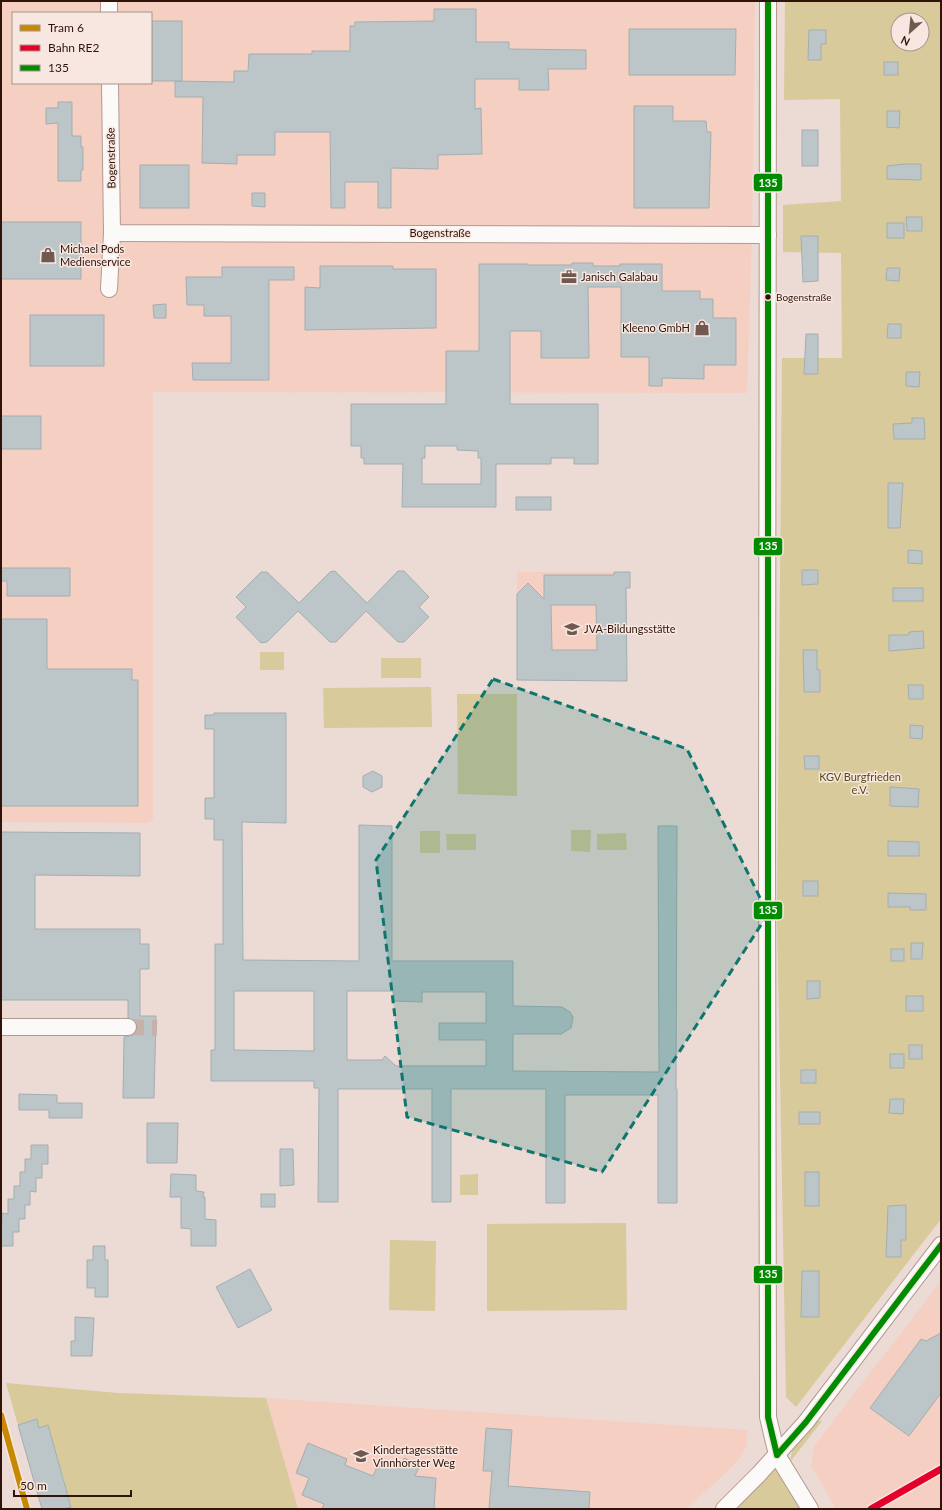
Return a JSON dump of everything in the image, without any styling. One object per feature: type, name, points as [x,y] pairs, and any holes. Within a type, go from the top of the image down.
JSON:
[{"type":"street","points":[[109,1],[109,12]]},
{"type":"street","points":[[768,1],[768,1417],[777,1455],[810,1509]]},
{"type":"street","name":"Bogenstraße","points":[[109,289],[112,233],[110,84]]},
{"type":"street","name":"Bogenstraße","points":[[112,233],[768,235]]},
{"type":"street","points":[[1,1028],[128,1027]]},
{"type":"street","points":[[724,1509],[777,1455],[806,1422],[941,1246]]},
{"type":"highlighted area","points":[[493,679],[687,749],[768,914],[602,1172],[407,1117],[376,860]]},
{"type":"shaded area","points":[[1,1],[755,1],[752,235],[747,393],[153,392],[153,819],[149,823],[1,822]]},
{"type":"shaded area","name":"JVA-Bildungsstätte","points":[[517,572],[630,572],[630,588],[626,588],[627,681],[517,680]]},
{"type":"shaded area","points":[[941,1281],[941,1509],[836,1509],[811,1465],[814,1446]]},
{"type":"shaded area","points":[[266,1398],[747,1430],[747,1443],[743,1454],[728,1471],[686,1509],[298,1509]]},
{"type":"green space","name":"KGV Burgfrieden e.V.","points":[[785,1],[941,1],[941,1219],[796,1407],[786,1397],[777,915],[782,358],[842,358],[841,253],[783,252],[783,205],[841,201],[840,99],[784,100]]},
{"type":"green space","points":[[260,652],[284,652],[284,670],[260,670]]},
{"type":"green space","points":[[381,658],[421,658],[421,678],[381,678]]},
{"type":"green space","points":[[431,687],[432,727],[324,728],[323,688]]},
{"type":"green space","points":[[457,694],[517,694],[517,796],[458,794]]},
{"type":"green space","points":[[571,830],[591,830],[590,852],[571,851]]},
{"type":"green space","points":[[420,831],[440,831],[440,853],[420,853]]},
{"type":"green space","points":[[626,833],[627,850],[597,850],[597,834]]},
{"type":"green space","points":[[446,834],[476,834],[476,850],[447,850]]},
{"type":"green space","points":[[478,1174],[478,1195],[460,1195],[460,1175]]},
{"type":"green space","points":[[626,1223],[627,1310],[487,1311],[487,1224]]},
{"type":"green space","points":[[390,1240],[436,1241],[435,1311],[389,1310]]},
{"type":"green space","points":[[6,1383],[118,1393],[266,1398],[298,1509],[63,1509],[71,1506],[69,1498],[60,1500],[56,1487],[65,1484],[63,1475],[53,1477],[49,1462],[58,1460],[55,1450],[46,1452],[42,1438],[51,1435],[48,1426],[39,1428],[37,1419],[18,1425]]},
{"type":"green space","points":[[816,1420],[822,1421],[790,1462],[792,1451]]},
{"type":"green space","points":[[777,1455],[810,1509],[724,1509]]},
{"type":"building","points":[[434,9],[476,9],[476,42],[509,42],[509,49],[586,50],[586,69],[548,69],[549,90],[519,90],[519,79],[475,79],[475,109],[481,108],[482,154],[438,155],[438,169],[391,168],[391,208],[378,208],[378,182],[345,182],[345,208],[331,208],[330,132],[275,132],[275,155],[237,155],[237,164],[202,163],[203,97],[175,97],[175,81],[234,82],[234,71],[248,71],[249,54],[312,54],[312,51],[350,51],[350,26],[355,26],[355,22],[434,21]]},
{"type":"building","points":[[152,21],[182,21],[182,81],[152,81]]},
{"type":"building","points":[[629,29],[736,29],[735,75],[629,75]]},
{"type":"building","points":[[809,30],[826,30],[826,44],[821,44],[821,60],[808,60]]},
{"type":"building","points":[[884,62],[898,62],[898,75],[884,75]]},
{"type":"building","points":[[58,102],[72,102],[72,136],[81,136],[81,147],[83,147],[83,170],[81,170],[81,181],[58,181],[58,123],[46,124],[46,108],[58,108]]},
{"type":"building","points":[[634,106],[673,106],[673,121],[706,121],[707,132],[711,132],[709,208],[634,208]]},
{"type":"building","points":[[887,111],[900,111],[899,128],[887,127]]},
{"type":"building","points":[[802,130],[818,130],[818,166],[802,166]]},
{"type":"building","points":[[921,164],[921,180],[887,179],[887,166]]},
{"type":"building","points":[[140,165],[189,165],[189,208],[140,208]]},
{"type":"building","points":[[252,193],[265,193],[265,207],[252,206]]},
{"type":"building","points":[[906,217],[922,217],[922,231],[907,231]]},
{"type":"building","points":[[1,222],[81,222],[81,279],[1,279]]},
{"type":"building","points":[[887,223],[904,223],[904,238],[887,238]]},
{"type":"building","points":[[801,236],[818,236],[818,281],[803,282]]},
{"type":"building","points":[[572,263],[593,263],[593,266],[620,266],[620,264],[662,264],[662,291],[700,291],[700,299],[713,299],[713,318],[736,318],[736,365],[704,365],[704,379],[662,378],[662,386],[649,386],[649,357],[621,357],[621,287],[588,287],[589,358],[541,358],[541,331],[510,331],[510,404],[598,404],[598,464],[574,464],[574,458],[551,458],[551,464],[496,464],[496,507],[402,507],[403,464],[364,464],[364,458],[361,458],[361,446],[351,446],[351,404],[446,404],[446,351],[479,351],[479,264],[571,265]],"holes":[[[425,446],[457,446],[457,450],[478,451],[478,458],[481,458],[481,484],[422,484],[422,458],[425,458]]]},
{"type":"building","points":[[320,266],[393,266],[393,269],[436,269],[436,328],[305,330],[305,287],[320,288]]},
{"type":"building","points":[[222,267],[294,267],[294,280],[269,280],[269,380],[193,380],[192,363],[231,363],[231,316],[204,316],[204,305],[187,305],[186,277],[222,277]]},
{"type":"building","points":[[887,268],[900,268],[899,281],[886,280]]},
{"type":"building","points":[[166,304],[166,318],[154,318],[153,305]]},
{"type":"building","points":[[30,315],[104,315],[104,366],[30,366]]},
{"type":"building","points":[[888,324],[901,324],[901,338],[887,338]]},
{"type":"building","points":[[806,334],[818,334],[818,374],[804,374]]},
{"type":"building","points":[[906,372],[920,372],[919,387],[906,386]]},
{"type":"building","points":[[1,416],[41,416],[41,449],[1,449]]},
{"type":"building","points":[[912,418],[924,418],[925,439],[894,439],[893,424],[912,423]]},
{"type":"building","points":[[888,483],[903,483],[900,528],[888,528]]},
{"type":"building","points":[[516,497],[551,497],[551,510],[516,510]]},
{"type":"building","points":[[908,550],[922,551],[922,564],[908,563]]},
{"type":"building","points":[[1,568],[70,568],[70,596],[7,596],[7,581],[1,581]]},
{"type":"building","points":[[802,570],[818,570],[818,584],[802,585]]},
{"type":"building","points":[[335,571],[367,603],[398,571],[404,571],[429,597],[419,607],[429,617],[404,642],[398,642],[366,611],[336,642],[330,642],[298,611],[267,642],[261,643],[236,617],[246,607],[236,597],[261,572],[267,572],[299,603],[330,572]]},
{"type":"building","name":"JVA-Bildungsstätte","points":[[614,572],[630,572],[630,588],[626,588],[627,681],[517,680],[517,594],[528,583],[544,599],[544,575],[614,575]],"holes":[[[550,605],[596,605],[597,650],[552,650]]]},
{"type":"building","points":[[893,588],[923,588],[923,601],[893,601]]},
{"type":"building","points":[[1,619],[47,619],[47,669],[132,669],[132,680],[138,680],[138,806],[1,806]]},
{"type":"building","points":[[923,631],[924,648],[889,651],[889,635],[909,635],[909,632]]},
{"type":"building","points":[[803,650],[817,650],[817,670],[820,670],[820,692],[804,692]]},
{"type":"building","points":[[908,685],[923,685],[923,699],[909,699]]},
{"type":"building","points":[[214,713],[286,713],[286,823],[242,822],[243,960],[359,961],[359,825],[392,826],[392,961],[513,961],[513,1006],[562,1007],[570,1012],[573,1017],[571,1028],[561,1034],[513,1034],[513,1071],[659,1072],[658,826],[677,826],[677,1203],[658,1203],[658,1095],[565,1095],[565,1203],[546,1203],[546,1089],[451,1089],[451,1202],[432,1202],[432,1089],[338,1089],[338,1202],[318,1202],[319,1088],[314,1088],[314,1081],[211,1081],[211,1050],[215,1050],[215,944],[223,944],[223,840],[214,840],[214,819],[205,819],[205,798],[214,798],[214,729],[205,729],[205,715],[214,715]],"holes":[[[234,991],[314,991],[314,1051],[234,1050]],[[347,991],[394,991],[394,1001],[422,1002],[422,992],[486,992],[486,1023],[439,1023],[439,1040],[486,1040],[486,1066],[396,1066],[385,1056],[382,1060],[347,1060]]]},
{"type":"building","points":[[910,725],[923,726],[922,739],[910,738]]},
{"type":"building","points":[[804,756],[819,756],[819,769],[805,769]]},
{"type":"building","points":[[373,771],[382,776],[382,787],[372,792],[363,787],[363,776]]},
{"type":"building","points":[[890,787],[919,789],[918,807],[890,806]]},
{"type":"building","points":[[1,832],[140,833],[140,876],[35,875],[35,929],[140,929],[140,944],[149,944],[149,969],[140,969],[140,1016],[156,1016],[154,1098],[123,1098],[124,1037],[133,1035],[137,1027],[136,1022],[128,1018],[128,1000],[1,1000]]},
{"type":"building","points":[[888,841],[919,842],[919,856],[888,856]]},
{"type":"building","points":[[803,881],[818,881],[818,896],[803,896]]},
{"type":"building","points":[[888,893],[926,894],[926,910],[910,910],[910,907],[888,907]]},
{"type":"building","points":[[911,943],[923,943],[922,959],[911,959]]},
{"type":"building","points":[[891,949],[904,949],[904,961],[891,961]]},
{"type":"building","points":[[807,981],[820,981],[820,998],[807,999]]},
{"type":"building","points":[[906,996],[923,996],[923,1011],[906,1011]]},
{"type":"building","points":[[909,1045],[922,1045],[922,1059],[909,1059]]},
{"type":"building","points":[[890,1054],[904,1054],[904,1068],[890,1068]]},
{"type":"building","points":[[801,1070],[816,1070],[816,1083],[801,1083]]},
{"type":"building","points":[[19,1094],[57,1095],[57,1103],[82,1103],[82,1118],[49,1118],[49,1110],[19,1110]]},
{"type":"building","points":[[890,1099],[904,1099],[903,1114],[889,1113]]},
{"type":"building","points":[[799,1112],[820,1112],[820,1124],[799,1124]]},
{"type":"building","points":[[147,1123],[178,1123],[177,1163],[147,1163]]},
{"type":"building","points":[[31,1145],[48,1145],[48,1164],[42,1164],[42,1178],[36,1178],[36,1192],[30,1191],[30,1205],[25,1205],[25,1219],[19,1219],[19,1232],[13,1232],[13,1246],[1,1246],[2,1213],[8,1214],[8,1199],[14,1199],[14,1186],[20,1186],[20,1172],[25,1172],[25,1159],[31,1159]]},
{"type":"building","points":[[280,1149],[293,1149],[294,1185],[280,1186]]},
{"type":"building","points":[[805,1172],[819,1172],[819,1206],[805,1206]]},
{"type":"building","points":[[171,1174],[196,1175],[196,1191],[204,1192],[205,1219],[216,1220],[216,1246],[191,1246],[191,1229],[181,1228],[181,1197],[170,1197]]},
{"type":"building","points":[[261,1194],[275,1194],[275,1207],[261,1207]]},
{"type":"building","points":[[906,1205],[906,1240],[901,1240],[901,1257],[886,1257],[888,1206]]},
{"type":"building","points":[[93,1246],[105,1246],[105,1260],[108,1260],[108,1297],[95,1297],[95,1288],[87,1288],[87,1260],[93,1260]]},
{"type":"building","points":[[250,1269],[272,1310],[238,1328],[216,1287]]},
{"type":"building","points":[[802,1271],[819,1271],[819,1317],[801,1317]]},
{"type":"building","points":[[75,1317],[94,1318],[92,1356],[71,1356],[71,1341],[75,1341]]},
{"type":"building","points":[[941,1333],[941,1393],[909,1436],[870,1408],[921,1339],[926,1341]]},
{"type":"building","points":[[37,1419],[39,1428],[48,1425],[71,1507],[63,1509],[42,1509],[18,1425]]},
{"type":"building","points":[[486,1428],[512,1430],[508,1486],[590,1492],[589,1509],[489,1509],[492,1471],[483,1471]]},
{"type":"building","points":[[308,1443],[347,1459],[345,1465],[373,1476],[380,1460],[400,1469],[404,1458],[420,1465],[415,1476],[436,1478],[434,1509],[322,1509],[324,1504],[302,1495],[309,1478],[296,1473]]},
{"type":"tunnel","points":[[128,1027],[157,1028]]},
{"type":"tram line","name":"6","points":[[1,1415],[27,1509]]},
{"type":"rail line","name":"RE2","points":[[871,1509],[941,1469]]},
{"type":"transit line","name":"135","points":[[768,1],[768,1417],[777,1455]]},
{"type":"transit line","name":"135","points":[[777,1455],[806,1422],[941,1245]]},
{"type":"place","name":"Michael Pods Medienservice","points":[[48,255]]},
{"type":"place","name":"Janisch Galabau","points":[[569,277]]},
{"type":"place","name":"Bogenstraße","points":[[768,297]]},
{"type":"place","name":"Kleeno GmbH","points":[[702,328]]},
{"type":"place","name":"JVA-Bildungsstätte","points":[[572,629]]},
{"type":"place","name":"Kindertagesstätte Vinnhorster Weg","points":[[361,1456]]}]
